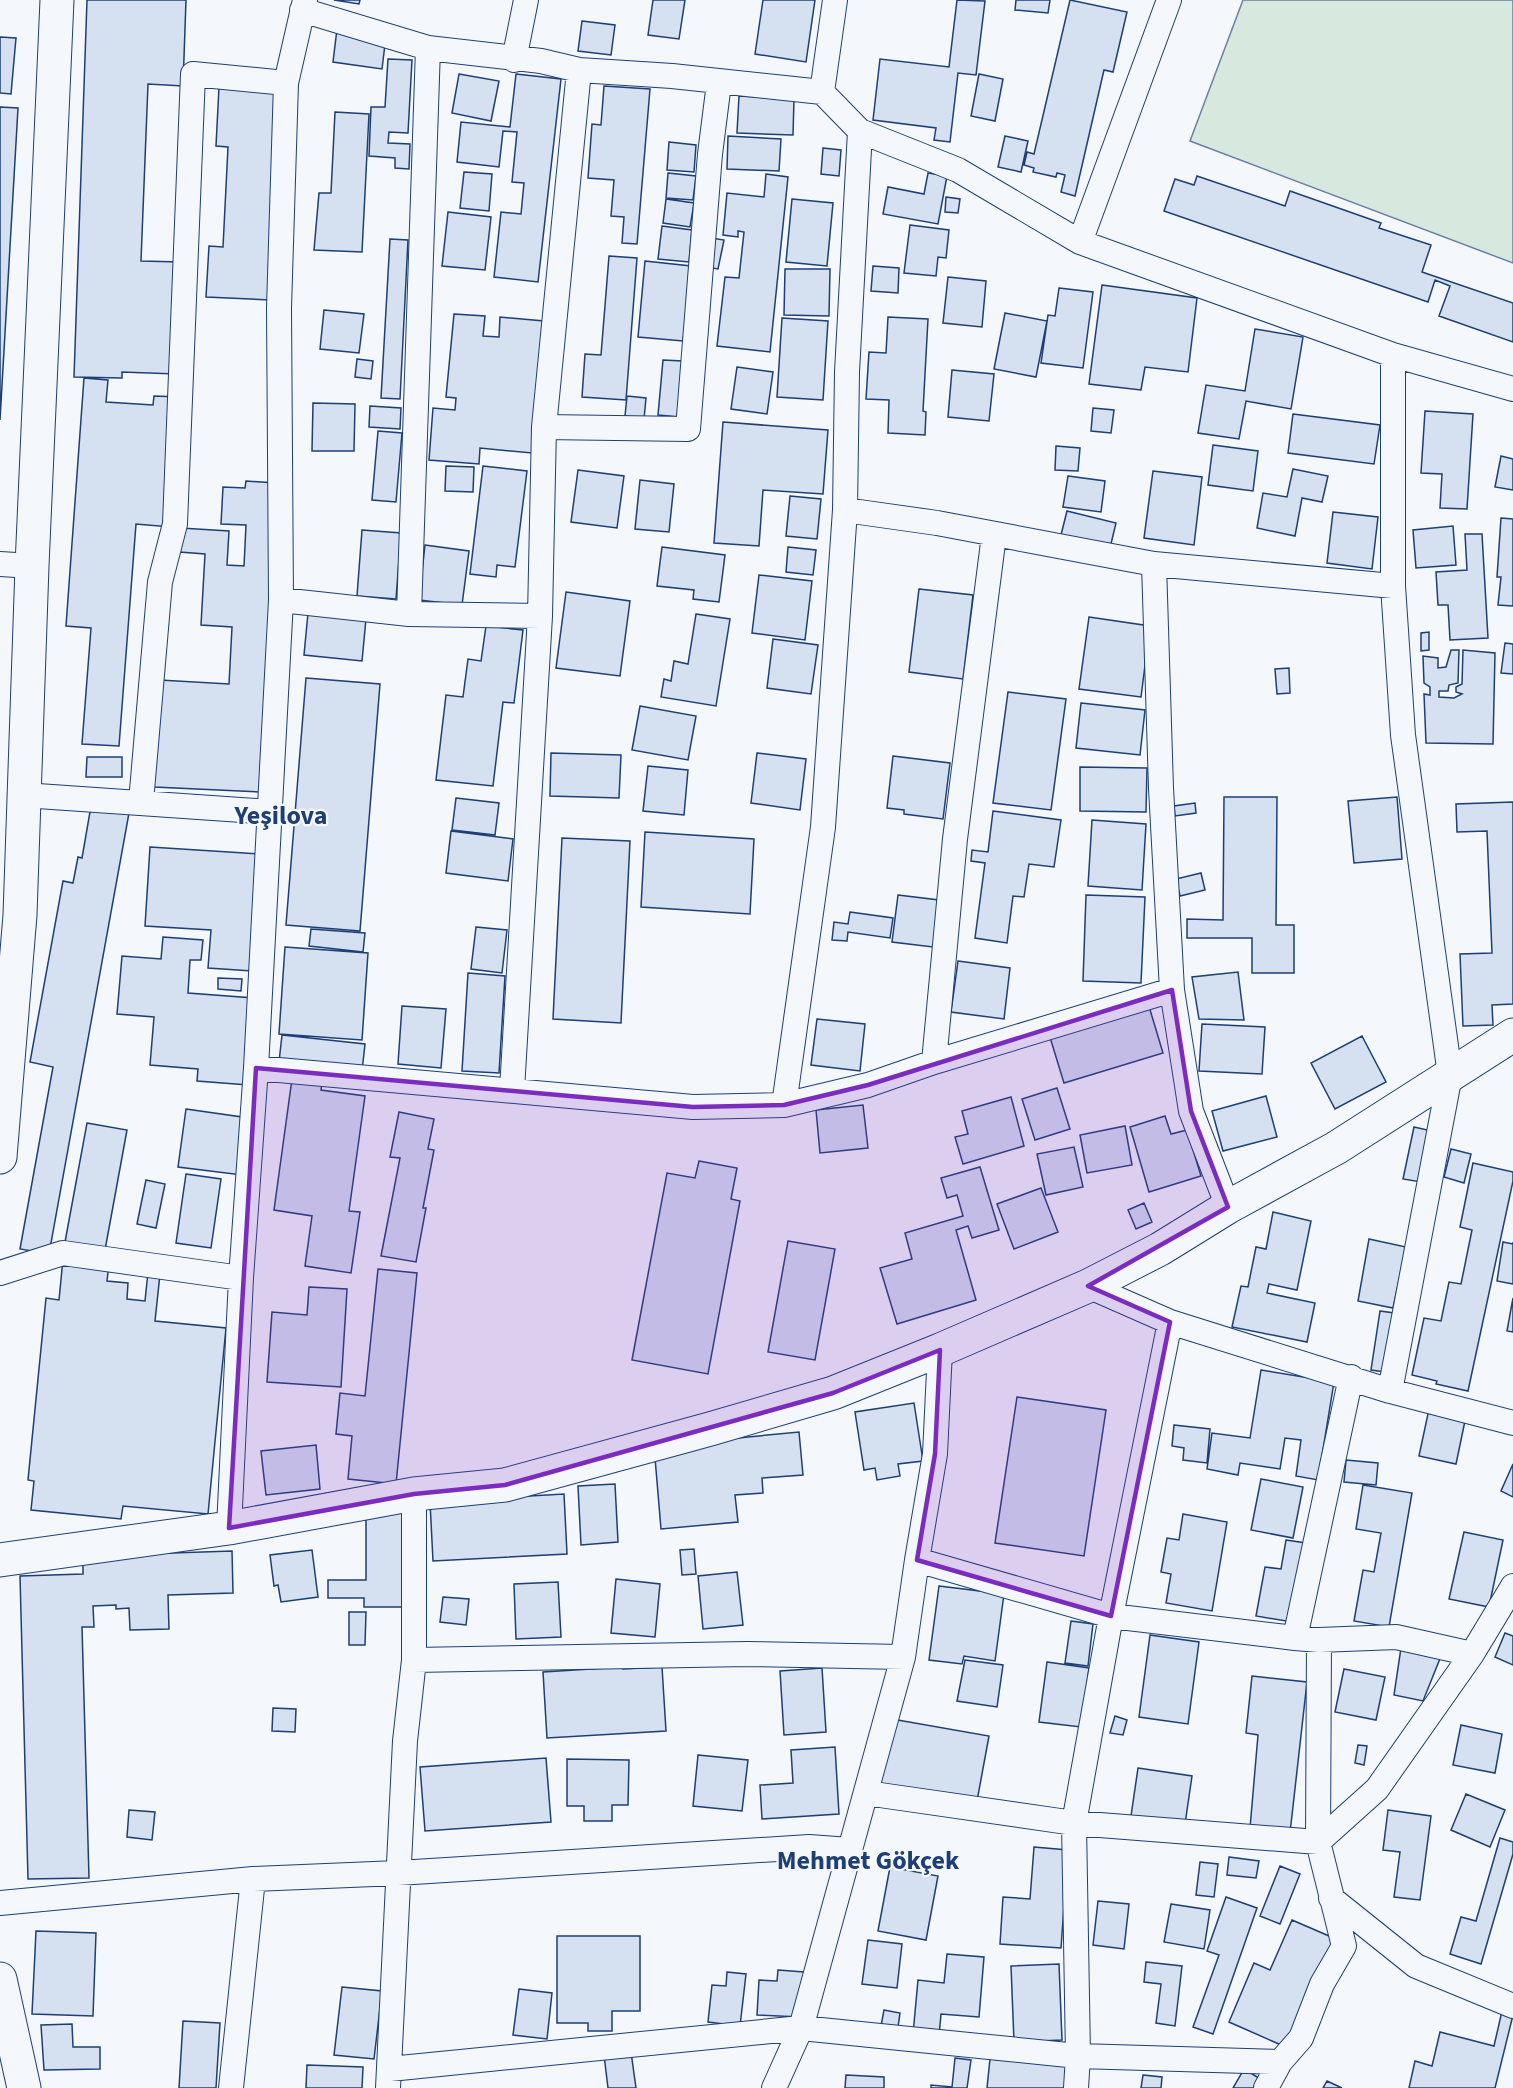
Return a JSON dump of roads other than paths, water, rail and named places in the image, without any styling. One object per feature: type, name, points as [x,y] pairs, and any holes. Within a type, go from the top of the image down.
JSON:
[{"type":"street","points":[[0,1157],[20,915],[23,795],[16,565],[57,0]]},
{"type":"street","points":[[514,60],[526,0]]},
{"type":"street","points":[[822,92],[835,0]]},
{"type":"street","points":[[1080,242],[1169,0]]},
{"type":"street","points":[[229,1528],[241,1278],[256,1068],[281,600],[279,308],[286,84],[303,5],[428,48],[514,60],[541,61],[579,70],[672,76],[719,83],[822,92],[860,131],[958,170],[1080,242],[1393,355],[1513,389]]},
{"type":"street","points":[[409,614],[428,48]]},
{"type":"street","points":[[512,1090],[540,616],[544,427],[579,70]]},
{"type":"street","points":[[141,802],[160,582],[175,524],[194,74],[286,84]]},
{"type":"street","points":[[544,427],[688,429],[710,154],[719,83]]},
{"type":"street","points":[[784,1106],[823,827],[844,510],[847,372],[860,131]]},
{"type":"street","points":[[1390,1391],[1450,1075],[1403,735],[1393,586],[1393,355]]},
{"type":"street","points":[[844,510],[937,523],[1155,564],[1393,586]]},
{"type":"street","points":[[934,1062],[956,839],[994,535]]},
{"type":"street","points":[[1155,564],[1161,788],[1172,990],[1191,1111],[1228,1207]]},
{"type":"street","points":[[281,600],[409,614],[540,616]]},
{"type":"street","points":[[23,795],[270,812]]},
{"type":"street","points":[[256,1068],[693,1107],[784,1106],[868,1085],[934,1062],[1172,990]]},
{"type":"street","points":[[0,1560],[229,1528],[414,1494],[505,1485],[833,1394],[1088,1286],[1160,1249],[1228,1207],[1336,1148],[1513,1035]]},
{"type":"street","points":[[0,1273],[63,1253],[241,1278]]},
{"type":"street","points":[[1088,1286],[1170,1322],[1390,1391],[1513,1423]]},
{"type":"street","points":[[1076,2088],[1078,2056],[1074,1823],[1111,1616],[1170,1322]]},
{"type":"street","points":[[774,2088],[801,2028],[903,1657],[916,1560],[935,1454],[940,1350]]},
{"type":"street","points":[[1295,1638],[1351,1377]]},
{"type":"street","points":[[414,1494],[414,1660],[405,1742],[389,2079],[801,2028],[1078,2056],[1280,2062]]},
{"type":"street","points":[[916,1560],[1111,1616],[1319,1640],[1396,1637],[1472,1654]]},
{"type":"street","points":[[866,1793],[1074,1823],[1318,1842],[1377,1789],[1472,1654],[1513,1586]]},
{"type":"street","points":[[1266,2088],[1280,2062],[1301,2037],[1322,1984],[1344,1946],[1318,1842],[1319,1640]]},
{"type":"street","points":[[414,1660],[747,1654],[903,1657]]},
{"type":"street","points":[[0,1903],[254,1879],[398,1874],[810,1847],[850,1850]]},
{"type":"street","points":[[231,2088],[254,1879]]},
{"type":"street","points":[[1331,1898],[1416,1966],[1513,2006]]},
{"type":"street","points":[[0,1978],[24,2088]]},
{"type":"district","name":"Yeşilova","points":[[281,815]]},
{"type":"district","name":"Mehmet Gökçek","points":[[868,1860]]}]
